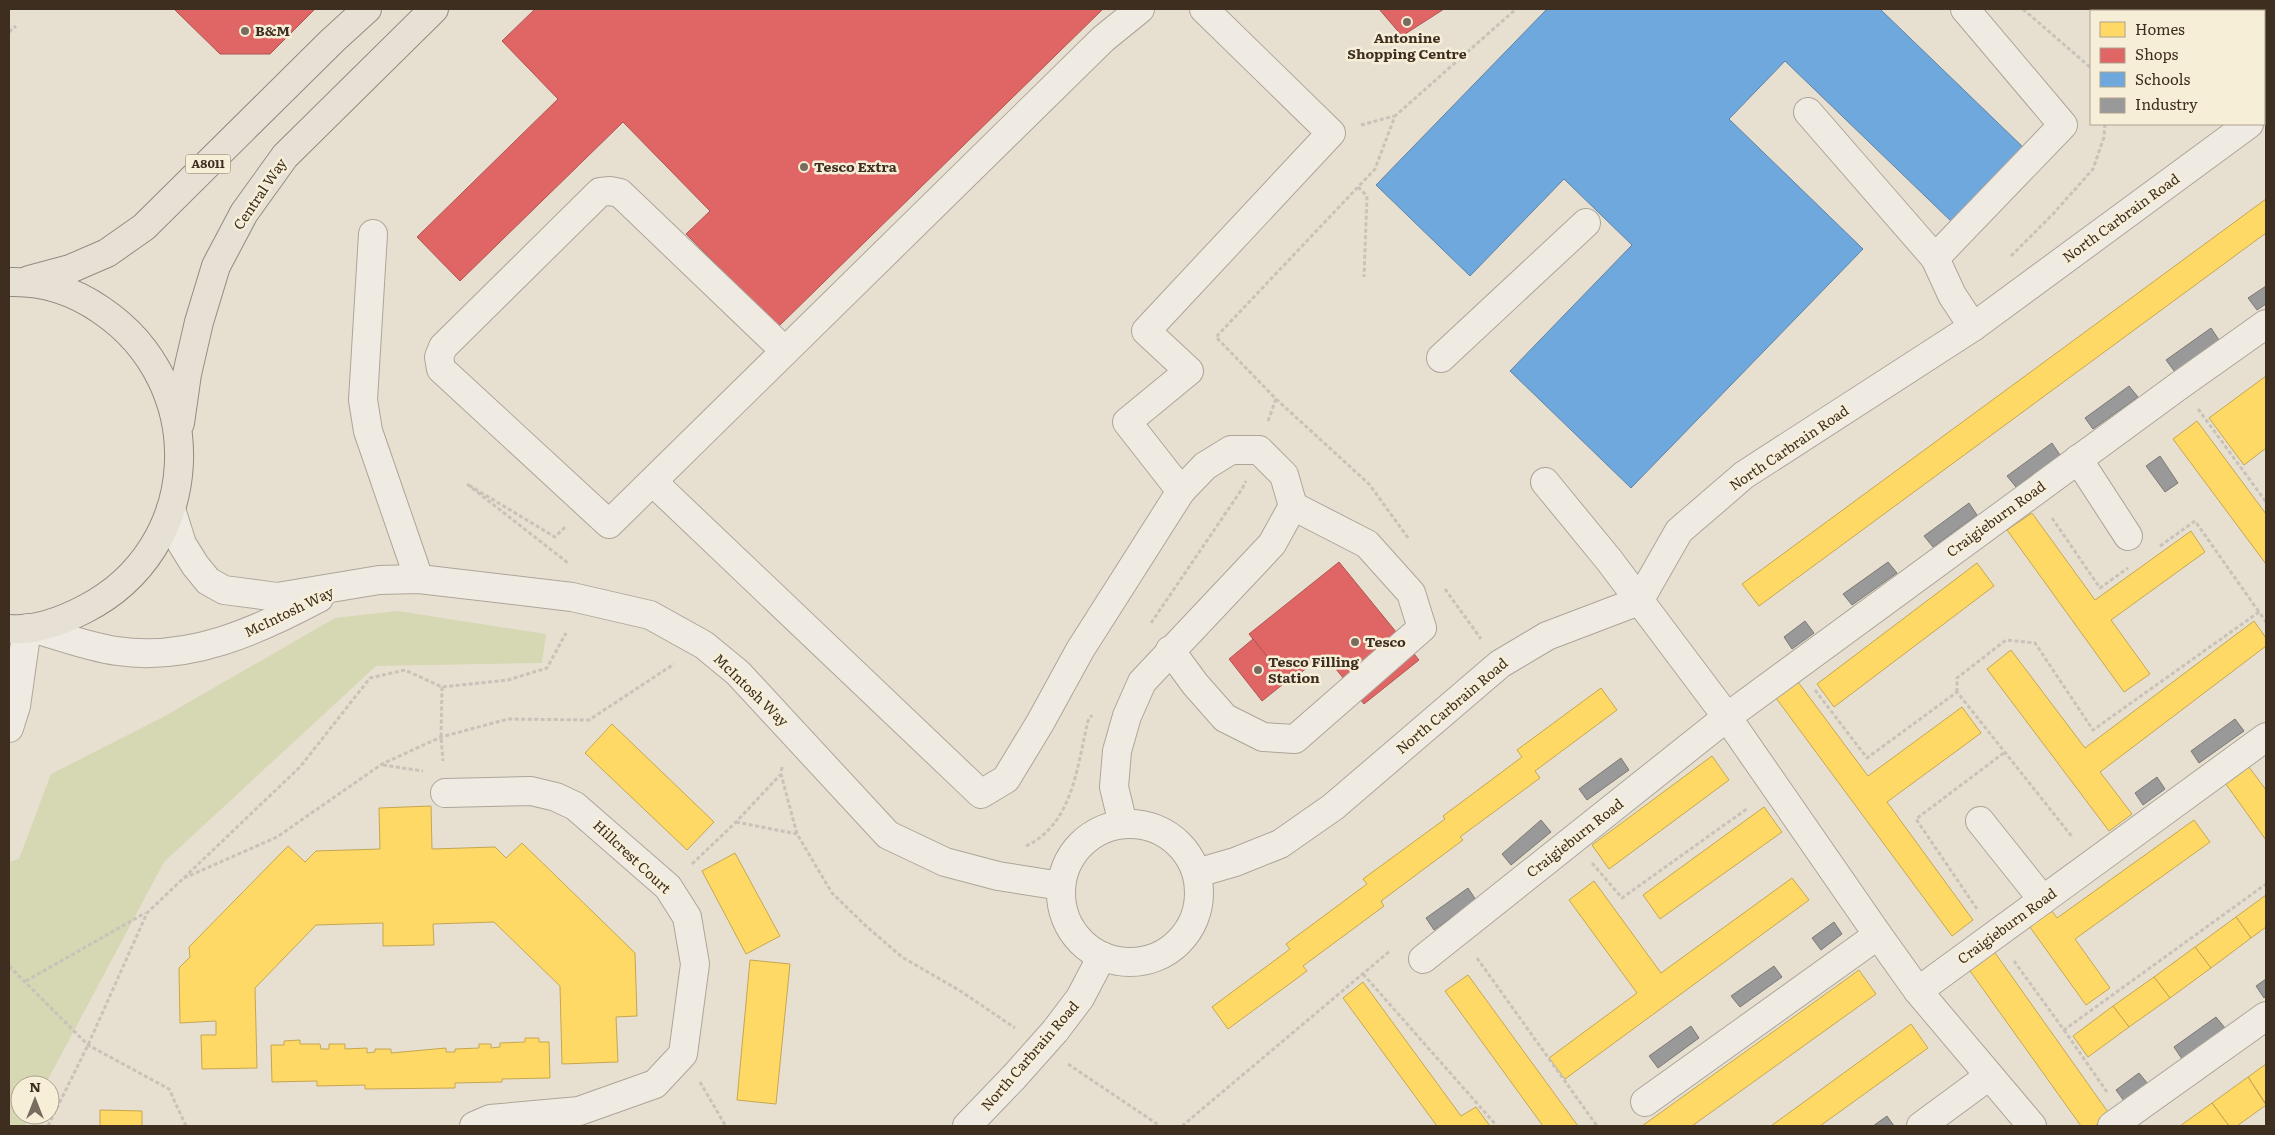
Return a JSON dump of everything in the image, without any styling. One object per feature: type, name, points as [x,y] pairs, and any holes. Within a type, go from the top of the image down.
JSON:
[{"type":"main road","name":"A8011","points":[[17,282],[70,269],[107,253],[144,227],[332,41],[367,9]]},
{"type":"main road","name":"Central Way","points":[[178,432],[187,374],[199,322],[216,266],[244,213],[285,156],[434,9]]},
{"type":"main road","points":[[17,282],[57,288],[88,301],[115,319],[139,342],[158,369],[171,400],[178,432],[179,471],[171,509],[156,544],[132,574],[103,600],[69,617],[18,629]]},
{"type":"street","points":[[785,351],[620,194],[610,190],[600,192],[443,347],[439,357],[441,369],[610,524],[1103,39],[1140,9]]},
{"type":"street","points":[[1181,491],[1127,422],[1189,371],[1146,331],[1330,133],[1204,9]]},
{"type":"street","points":[[1934,258],[2063,125],[1965,9]]},
{"type":"street","points":[[1808,112],[1934,258],[1952,295],[1973,328]]},
{"type":"street","name":"North Carbrain Road","points":[[1197,874],[1235,862],[1280,844],[1333,807],[1500,664],[1547,636],[1639,601],[1680,531],[1744,475],[1973,328],[2248,125]]},
{"type":"street","points":[[1441,358],[1586,223]]},
{"type":"street","points":[[373,234],[363,400],[368,431],[419,579]]},
{"type":"street","name":"Craigieburn Road","points":[[1423,958],[1727,717],[2078,459],[2266,324]]},
{"type":"street","points":[[653,482],[981,794],[1006,779],[1040,723],[1080,650],[1181,491],[1205,466],[1231,450],[1259,450],[1284,476],[1293,506],[1272,544],[1170,650],[1142,682],[1127,716],[1117,750],[1114,787],[1123,824]]},
{"type":"street","points":[[2078,459],[2128,536]]},
{"type":"street","points":[[1545,482],[1609,560],[1727,717],[1918,991],[2032,1126]]},
{"type":"street","points":[[1170,650],[1225,718],[1263,736],[1295,739],[1422,628],[1411,593],[1368,544],[1293,506]]},
{"type":"street","name":"McIntosh Way","points":[[171,509],[182,544],[195,565],[208,581],[224,590],[277,597],[379,580],[419,579],[572,597],[650,615],[704,645],[738,673],[888,835],[945,862],[998,876],[1061,886]]},
{"type":"street","name":"McIntosh Way","points":[[18,629],[116,651],[149,654],[187,650],[237,637],[282,617],[340,586]]},
{"type":"street","points":[[9,728],[16,706],[18,629]]},
{"type":"street","name":"Craigieburn Road","points":[[1918,991],[2266,737]]},
{"type":"street","name":"Hillcrest Court","points":[[445,783],[531,791],[556,796],[576,806],[668,887],[687,917],[694,964],[683,1054]]},
{"type":"street","points":[[1980,821],[2043,900]]},
{"type":"street","points":[[1123,824],[1142,824],[1152,827],[1161,830],[1177,841],[1189,856],[1197,874],[1200,896],[1195,918],[1184,937],[1167,952],[1146,960],[1124,962],[1102,956],[1084,944],[1070,928],[1062,907],[1061,886],[1067,863],[1081,844],[1100,830],[1123,824]]},
{"type":"street","points":[[1646,1102],[1878,935]]},
{"type":"street","name":"North Carbrain Road","points":[[968,1126],[1055,1031],[1080,998],[1102,956]]},
{"type":"street","points":[[2118,1122],[2266,1016]]},
{"type":"street","points":[[474,1126],[490,1119],[579,1111],[655,1084],[683,1054]]},
{"type":"street","points":[[1921,1126],[1989,1076]]},
{"type":"path","points":[[1146,629],[1242,490],[1259,450],[1276,399],[1216,337],[1375,169],[1395,116],[1516,9]]},
{"type":"path","points":[[2023,9],[2090,67]]},
{"type":"path","points":[[9,32],[16,26]]},
{"type":"path","points":[[2009,258],[2053,214],[2093,169],[2104,138],[2104,125]]},
{"type":"path","points":[[1358,187],[1367,196],[1364,277]]},
{"type":"path","points":[[2180,385],[2266,502]]},
{"type":"path","points":[[576,569],[467,484],[555,537],[588,505]]},
{"type":"path","points":[[2093,864],[1957,692],[1957,678],[2006,640],[2035,643],[2094,730],[2259,612],[2266,622]]},
{"type":"path","points":[[26,981],[147,912],[300,767],[370,678],[406,670],[442,687],[508,680],[547,668],[566,633]]},
{"type":"path","points":[[180,879],[277,837],[382,764],[441,737],[508,719],[589,720],[704,645]]},
{"type":"path","points":[[1797,665],[1868,758],[1957,692]]},
{"type":"path","points":[[382,764],[445,783],[441,737],[442,687]]},
{"type":"path","points":[[1019,847],[1027,846],[1051,830],[1067,804],[1088,721],[1093,713]]},
{"type":"path","points":[[788,726],[781,774],[797,834],[832,893],[902,957],[962,992],[1020,1031]]},
{"type":"path","points":[[668,887],[736,822],[781,774]]},
{"type":"path","points":[[1572,840],[1622,898],[1748,808]]},
{"type":"path","points":[[736,822],[797,834]]},
{"type":"path","points":[[2064,1030],[2266,884]]},
{"type":"path","points":[[48,1126],[88,1045],[147,912]]},
{"type":"path","points":[[1457,931],[1597,1126]]},
{"type":"path","points":[[1995,935],[2064,1030],[2118,1122]]},
{"type":"path","points":[[1182,1126],[1407,936],[1423,958]]},
{"type":"path","points":[[9,966],[88,1045],[169,1089],[186,1126]]},
{"type":"path","points":[[1363,974],[1497,1126]]},
{"type":"path","points":[[683,1054],[724,1126]]},
{"type":"path","points":[[1061,1059],[1160,1126]]},
{"type":"green space","points":[[398,611],[546,634],[542,663],[376,666],[164,862],[50,1075],[10,1075],[10,1125],[25,1125],[9,1126],[9,862],[19,859],[51,774],[165,716],[335,618]]},
{"type":"building: Homes","points":[[2266,199],[2266,233],[1759,606],[1742,584]]},
{"type":"building: Homes","points":[[2266,376],[2266,448],[2244,465],[2209,418]]},
{"type":"building: Homes","points":[[2197,421],[2266,514],[2266,564],[2173,439]]},
{"type":"building: Homes","points":[[2032,513],[2095,600],[2191,531],[2205,552],[2111,620],[2150,674],[2124,692],[2007,530]]},
{"type":"building: Homes","points":[[1977,563],[1994,586],[1834,707],[1817,684]]},
{"type":"building: Homes","points":[[2254,621],[2266,638],[2266,646],[2100,772],[2132,814],[2109,831],[1987,669],[2011,650],[2085,748]]},
{"type":"building: Homes","points":[[1798,682],[1868,776],[1962,707],[1981,733],[1887,802],[1973,920],[1952,936],[1776,698]]},
{"type":"building: Homes","points":[[1601,688],[1617,710],[1535,771],[1540,778],[1460,837],[1463,840],[1381,901],[1384,906],[1303,966],[1307,971],[1228,1029],[1212,1007],[1290,949],[1286,944],[1367,884],[1363,879],[1445,819],[1443,816],[1522,757],[1517,750]]},
{"type":"building: Homes","points":[[612,724],[714,822],[687,850],[585,753]]},
{"type":"building: Homes","points":[[1712,756],[1729,780],[1609,869],[1592,845]]},
{"type":"building: Homes","points":[[2246,763],[2266,790],[2266,840],[2223,780]]},
{"type":"building: Homes","points":[[431,806],[432,849],[495,847],[506,858],[522,843],[635,953],[637,1016],[616,1017],[618,1062],[562,1064],[560,986],[494,922],[433,924],[434,945],[383,946],[383,923],[316,925],[255,988],[257,1068],[202,1069],[201,1035],[216,1035],[216,1021],[180,1023],[179,968],[190,957],[189,947],[288,846],[305,862],[316,851],[380,849],[379,808]]},
{"type":"building: Homes","points":[[1764,807],[1782,832],[1660,919],[1643,895]]},
{"type":"building: Homes","points":[[2194,820],[2210,842],[2075,939],[2110,988],[2086,1005],[2027,923],[2049,907],[2057,918]]},
{"type":"building: Homes","points":[[735,853],[780,936],[746,954],[702,871]]},
{"type":"building: Homes","points":[[1792,878],[1809,900],[1565,1079],[1549,1058],[1637,993],[1569,900],[1594,881],[1661,973]]},
{"type":"building: Homes","points":[[2266,895],[2266,927],[2251,938],[2236,917]]},
{"type":"building: Homes","points":[[2236,917],[2251,938],[2211,968],[2195,947]]},
{"type":"building: Homes","points":[[2195,947],[2211,968],[2170,998],[2154,977]]},
{"type":"building: Homes","points":[[1993,950],[2110,1115],[2095,1126],[2081,1126],[1968,968]]},
{"type":"building: Homes","points":[[750,960],[790,964],[776,1104],[737,1100]]},
{"type":"building: Homes","points":[[1859,970],[1876,994],[1692,1126],[1642,1126]]},
{"type":"building: Homes","points":[[1468,975],[1578,1126],[1543,1126],[1445,991]]},
{"type":"building: Homes","points":[[2154,977],[2170,998],[2129,1027],[2113,1006]]},
{"type":"building: Homes","points":[[1363,982],[1461,1116],[1476,1107],[1490,1126],[1437,1126],[1343,998]]},
{"type":"building: Homes","points":[[2113,1006],[2129,1027],[2088,1057],[2073,1036]]},
{"type":"building: Homes","points":[[1911,1024],[1928,1048],[1820,1126],[1771,1126]]},
{"type":"building: Homes","points":[[525,1038],[539,1038],[539,1042],[549,1042],[550,1078],[502,1079],[502,1082],[455,1083],[455,1088],[365,1089],[365,1085],[317,1086],[317,1081],[272,1082],[271,1045],[284,1045],[284,1041],[300,1040],[300,1044],[320,1044],[321,1049],[329,1049],[329,1044],[345,1044],[345,1049],[367,1048],[367,1053],[375,1052],[375,1049],[391,1049],[391,1053],[446,1048],[446,1052],[455,1052],[455,1049],[479,1048],[479,1044],[491,1044],[491,1048],[500,1047],[500,1043],[525,1042]]},
{"type":"building: Homes","points":[[2266,1064],[2266,1104],[2248,1077]]},
{"type":"building: Homes","points":[[2248,1077],[2266,1105],[2237,1126],[2229,1126],[2212,1103]]},
{"type":"building: Homes","points":[[2212,1103],[2229,1126],[2180,1126]]},
{"type":"building: Homes","points":[[100,1110],[142,1111],[142,1126],[100,1126]]},
{"type":"building: Shops","name":"B&M","points":[[174,9],[315,9],[270,54],[220,54]]},
{"type":"building: Shops","name":"Tesco Extra","points":[[535,9],[1103,9],[778,327],[686,234],[710,211],[623,122],[460,281],[417,237],[558,99],[502,41]]},
{"type":"building: Shops","name":"Antonine Shopping Centre","points":[[1379,9],[1444,9],[1402,36]]},
{"type":"building: Shops","points":[[1339,562],[1419,660],[1364,704],[1324,654],[1288,683],[1249,634]]},
{"type":"building: Shops","name":"Tesco Filling Station","points":[[1253,639],[1287,681],[1262,701],[1229,659]]},
{"type":"building: Schools","points":[[1547,9],[1880,9],[2026,150],[1954,224],[1785,61],[1729,119],[1863,249],[1631,488],[1510,371],[1632,245],[1564,179],[1470,276],[1376,185]]},
{"type":"building: Industry","points":[[2266,286],[2266,304],[2257,310],[2248,298]]},
{"type":"building: Industry","points":[[2211,328],[2219,340],[2175,372],[2166,360]]},
{"type":"building: Industry","points":[[2129,386],[2138,397],[2093,429],[2085,418]]},
{"type":"building: Industry","points":[[2052,443],[2060,455],[2016,487],[2007,476]]},
{"type":"building: Industry","points":[[2160,456],[2178,483],[2165,492],[2146,466]]},
{"type":"building: Industry","points":[[1969,503],[1977,515],[1933,547],[1924,536]]},
{"type":"building: Industry","points":[[1888,562],[1897,573],[1852,605],[1843,594]]},
{"type":"building: Industry","points":[[1805,621],[1814,633],[1792,649],[1784,637]]},
{"type":"building: Industry","points":[[2235,719],[2244,731],[2199,763],[2191,751]]},
{"type":"building: Industry","points":[[1621,758],[1629,770],[1587,800],[1579,789]]},
{"type":"building: Industry","points":[[2157,777],[2165,789],[2143,805],[2135,793]]},
{"type":"building: Industry","points":[[1541,820],[1551,832],[1511,865],[1502,854]]},
{"type":"building: Industry","points":[[1468,888],[1476,900],[1434,930],[1426,918]]},
{"type":"building: Industry","points":[[1834,922],[1842,934],[1821,950],[1812,938]]},
{"type":"building: Industry","points":[[1774,966],[1782,977],[1740,1007],[1731,996]]},
{"type":"building: Industry","points":[[2266,979],[2266,996],[2264,998],[2256,986]]},
{"type":"building: Industry","points":[[2216,1017],[2225,1028],[2182,1059],[2174,1047]]},
{"type":"building: Industry","points":[[1691,1026],[1699,1038],[1658,1068],[1649,1056]]},
{"type":"building: Industry","points":[[2139,1073],[2148,1084],[2124,1101],[2116,1090]]},
{"type":"building: Industry","points":[[1887,1116],[1894,1126],[1873,1126]]},
{"type":"place","name":"Antonine Shopping Centre","points":[[1407,22]]},
{"type":"place","name":"B&M","points":[[245,31]]},
{"type":"place","name":"Tesco Extra","points":[[804,167]]},
{"type":"place","name":"Tesco","points":[[1355,642]]},
{"type":"place","name":"Tesco Filling Station","points":[[1258,670]]}]
